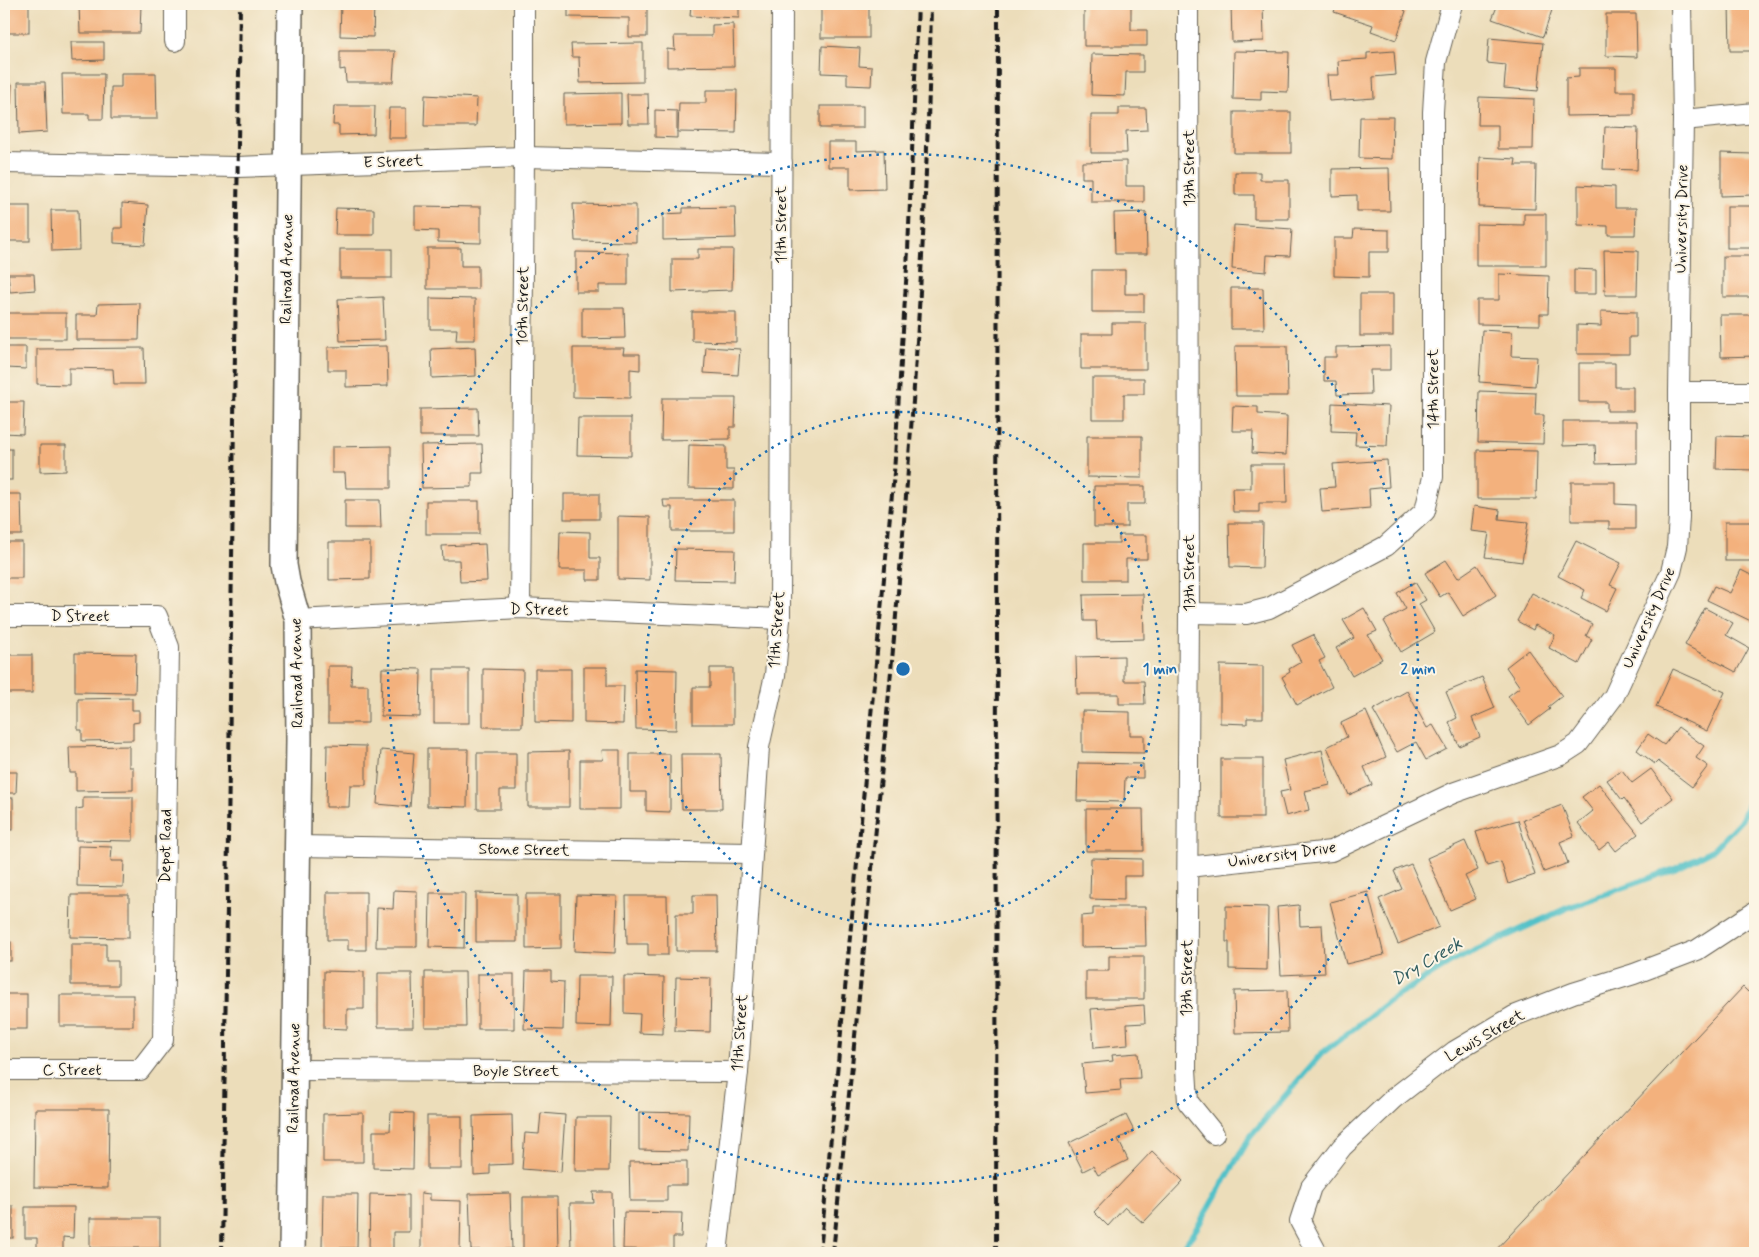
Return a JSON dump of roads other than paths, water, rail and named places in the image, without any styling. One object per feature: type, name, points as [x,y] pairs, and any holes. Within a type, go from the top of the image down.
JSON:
[{"type":"street","points":[[174,41],[175,4]]},
{"type":"street","name":"Railroad Avenue","points":[[290,4],[284,565],[298,620],[292,1253]]},
{"type":"street","name":"10th Street","points":[[520,608],[524,4]]},
{"type":"street","name":"11th Street","points":[[717,1253],[738,1072],[758,746],[775,675],[780,619],[782,4]]},
{"type":"street","name":"13th Street","points":[[1188,4],[1189,613],[1186,1069],[1188,1102],[1214,1134]]},
{"type":"street","name":"14th Street","points":[[1189,613],[1246,614],[1269,608],[1386,546],[1425,511],[1433,477],[1434,102],[1436,62],[1452,4]]},
{"type":"street","name":"University Drive","points":[[1188,867],[1331,851],[1453,793],[1561,755],[1578,744],[1614,696],[1671,572],[1678,547],[1683,120],[1681,4]]},
{"type":"street","points":[[1683,120],[1755,114]]},
{"type":"street","name":"E Street","points":[[4,163],[192,167],[524,157],[782,163]]},
{"type":"street","points":[[1679,392],[1755,392]]},
{"type":"street","name":"D Street","points":[[298,620],[520,608],[780,619]]},
{"type":"street","name":"D Street","points":[[4,616],[157,616]]},
{"type":"street","name":"Depot Road","points":[[140,1070],[163,1040],[169,647],[157,616]]},
{"type":"street","name":"Stone Street","points":[[297,846],[751,853]]},
{"type":"street","name":"Lewis Street","points":[[1317,1253],[1300,1222],[1311,1187],[1342,1147],[1394,1098],[1455,1051],[1514,1016],[1697,950],[1755,912]]},
{"type":"street","name":"C Street","points":[[4,1070],[140,1070]]},
{"type":"street","name":"Boyle Street","points":[[294,1070],[738,1072]]},
{"type":"waterway","name":"Dry Creek","points":[[1180,1253],[1250,1137],[1321,1054],[1389,1001],[1453,961],[1567,908],[1677,868],[1714,849],[1742,819],[1755,786]]},
{"type":"railway","points":[[222,1253],[240,4]]},
{"type":"railway","points":[[820,1253],[894,473],[908,251],[918,4]]},
{"type":"railway","points":[[833,1253],[880,786],[908,473],[926,161],[931,4]]},
{"type":"railway","points":[[996,1253],[998,4]]}]
